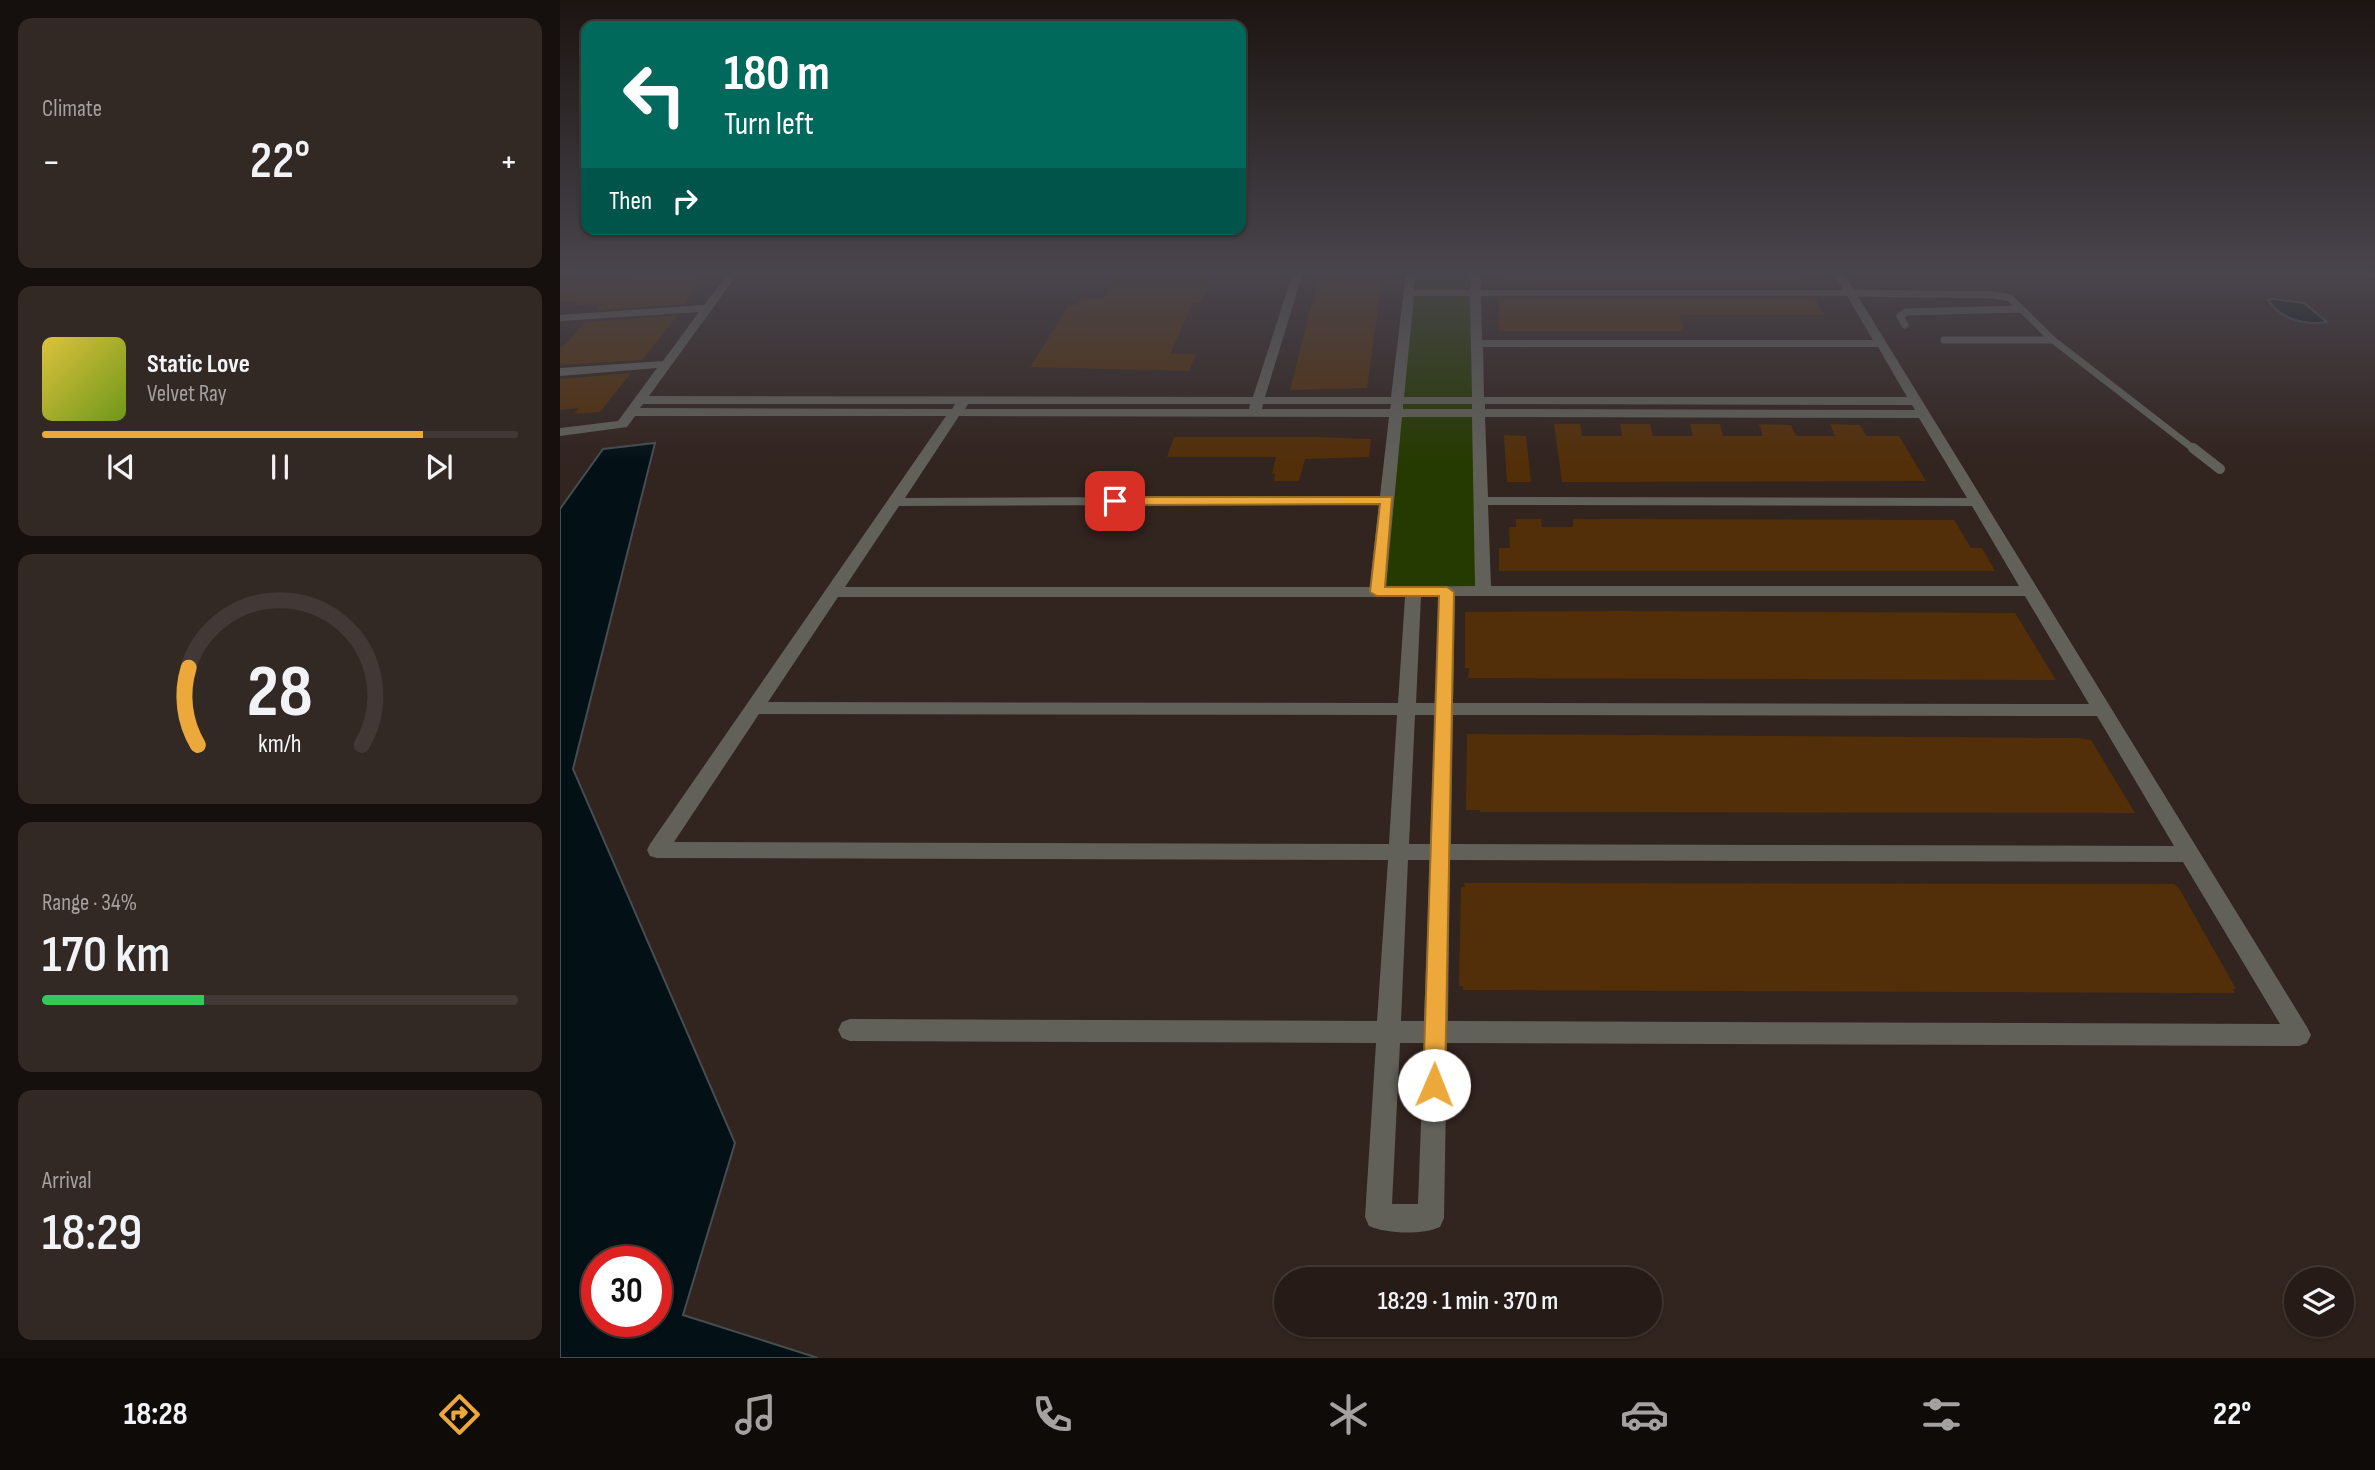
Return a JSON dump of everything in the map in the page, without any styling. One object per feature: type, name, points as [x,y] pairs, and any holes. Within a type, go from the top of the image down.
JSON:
[{"type":"street","points":[[560,432],[615,427],[632,412],[686,335]]},
{"type":"street","points":[[1256,407],[1278,335]]},
{"type":"street","points":[[1377,592],[1405,335]]},
{"type":"street","points":[[1477,335],[1483,592]]},
{"type":"street","points":[[850,1030],[2300,1035],[1877,335]]},
{"type":"street","points":[[1477,343],[1882,344]]},
{"type":"street","points":[[560,372],[665,364]]},
{"type":"street","points":[[640,400],[960,406],[1920,407]]},
{"type":"street","points":[[632,412],[960,406]]},
{"type":"street","points":[[960,406],[897,502],[657,849],[2190,854]]},
{"type":"street","points":[[897,502],[1387,500]]},
{"type":"street","points":[[1480,501],[1978,502]]},
{"type":"street","points":[[834,592],[2032,591]]},
{"type":"street","points":[[1413,592],[1377,1217],[1431,1218],[1447,592]]},
{"type":"street","points":[[754,708],[2103,710]]},
{"type":"lane","points":[[2048,335],[2220,469]]},
{"type":"lane","points":[[1944,340],[2053,340]]},
{"type":"green space","points":[[1404,335],[1477,335],[1483,592],[1377,592]]},
{"type":"shaded area","points":[[655,443],[573,769],[735,1143],[683,1315],[818,1358],[560,1358],[560,509],[603,449]]},
{"type":"building","points":[[573,335],[662,335],[642,360],[560,365],[560,347]]},
{"type":"building","points":[[1050,335],[1178,335],[1170,354],[1196,354],[1189,371],[1030,367]]},
{"type":"building","points":[[1304,335],[1374,335],[1367,388],[1290,390]]},
{"type":"building","points":[[631,373],[600,412],[574,414],[579,408],[560,410],[560,379]]},
{"type":"building","points":[[1554,424],[1580,424],[1582,436],[1622,436],[1620,424],[1650,424],[1653,436],[1693,436],[1690,424],[1720,424],[1723,436],[1763,436],[1759,424],[1791,425],[1796,436],[1835,436],[1830,424],[1860,425],[1866,436],[1899,436],[1926,481],[1562,482]]},
{"type":"building","points":[[1504,435],[1526,436],[1531,482],[1507,482]]},
{"type":"building","points":[[1174,437],[1371,439],[1369,457],[1305,459],[1299,481],[1274,481],[1275,474],[1272,474],[1276,457],[1167,457]]},
{"type":"building","points":[[1516,519],[1541,519],[1542,527],[1573,527],[1573,519],[1954,520],[1971,548],[1982,548],[1995,571],[1499,571],[1499,548],[1510,548],[1509,527],[1516,527]]},
{"type":"building","points":[[1465,612],[2015,613],[2056,680],[1468,678],[1469,668],[1465,668]]},
{"type":"building","points":[[1467,734],[2077,738],[2091,740],[2135,813],[1480,812],[1466,810]]},
{"type":"building","points":[[1464,883],[2174,884],[2179,888],[2236,989],[2233,989],[2235,993],[1463,990],[1463,986],[1459,986],[1461,887],[1465,887]]},
{"type":"route","points":[[1115,501],[1387,500],[1377,592],[1447,592],[1434,1085]]}]
